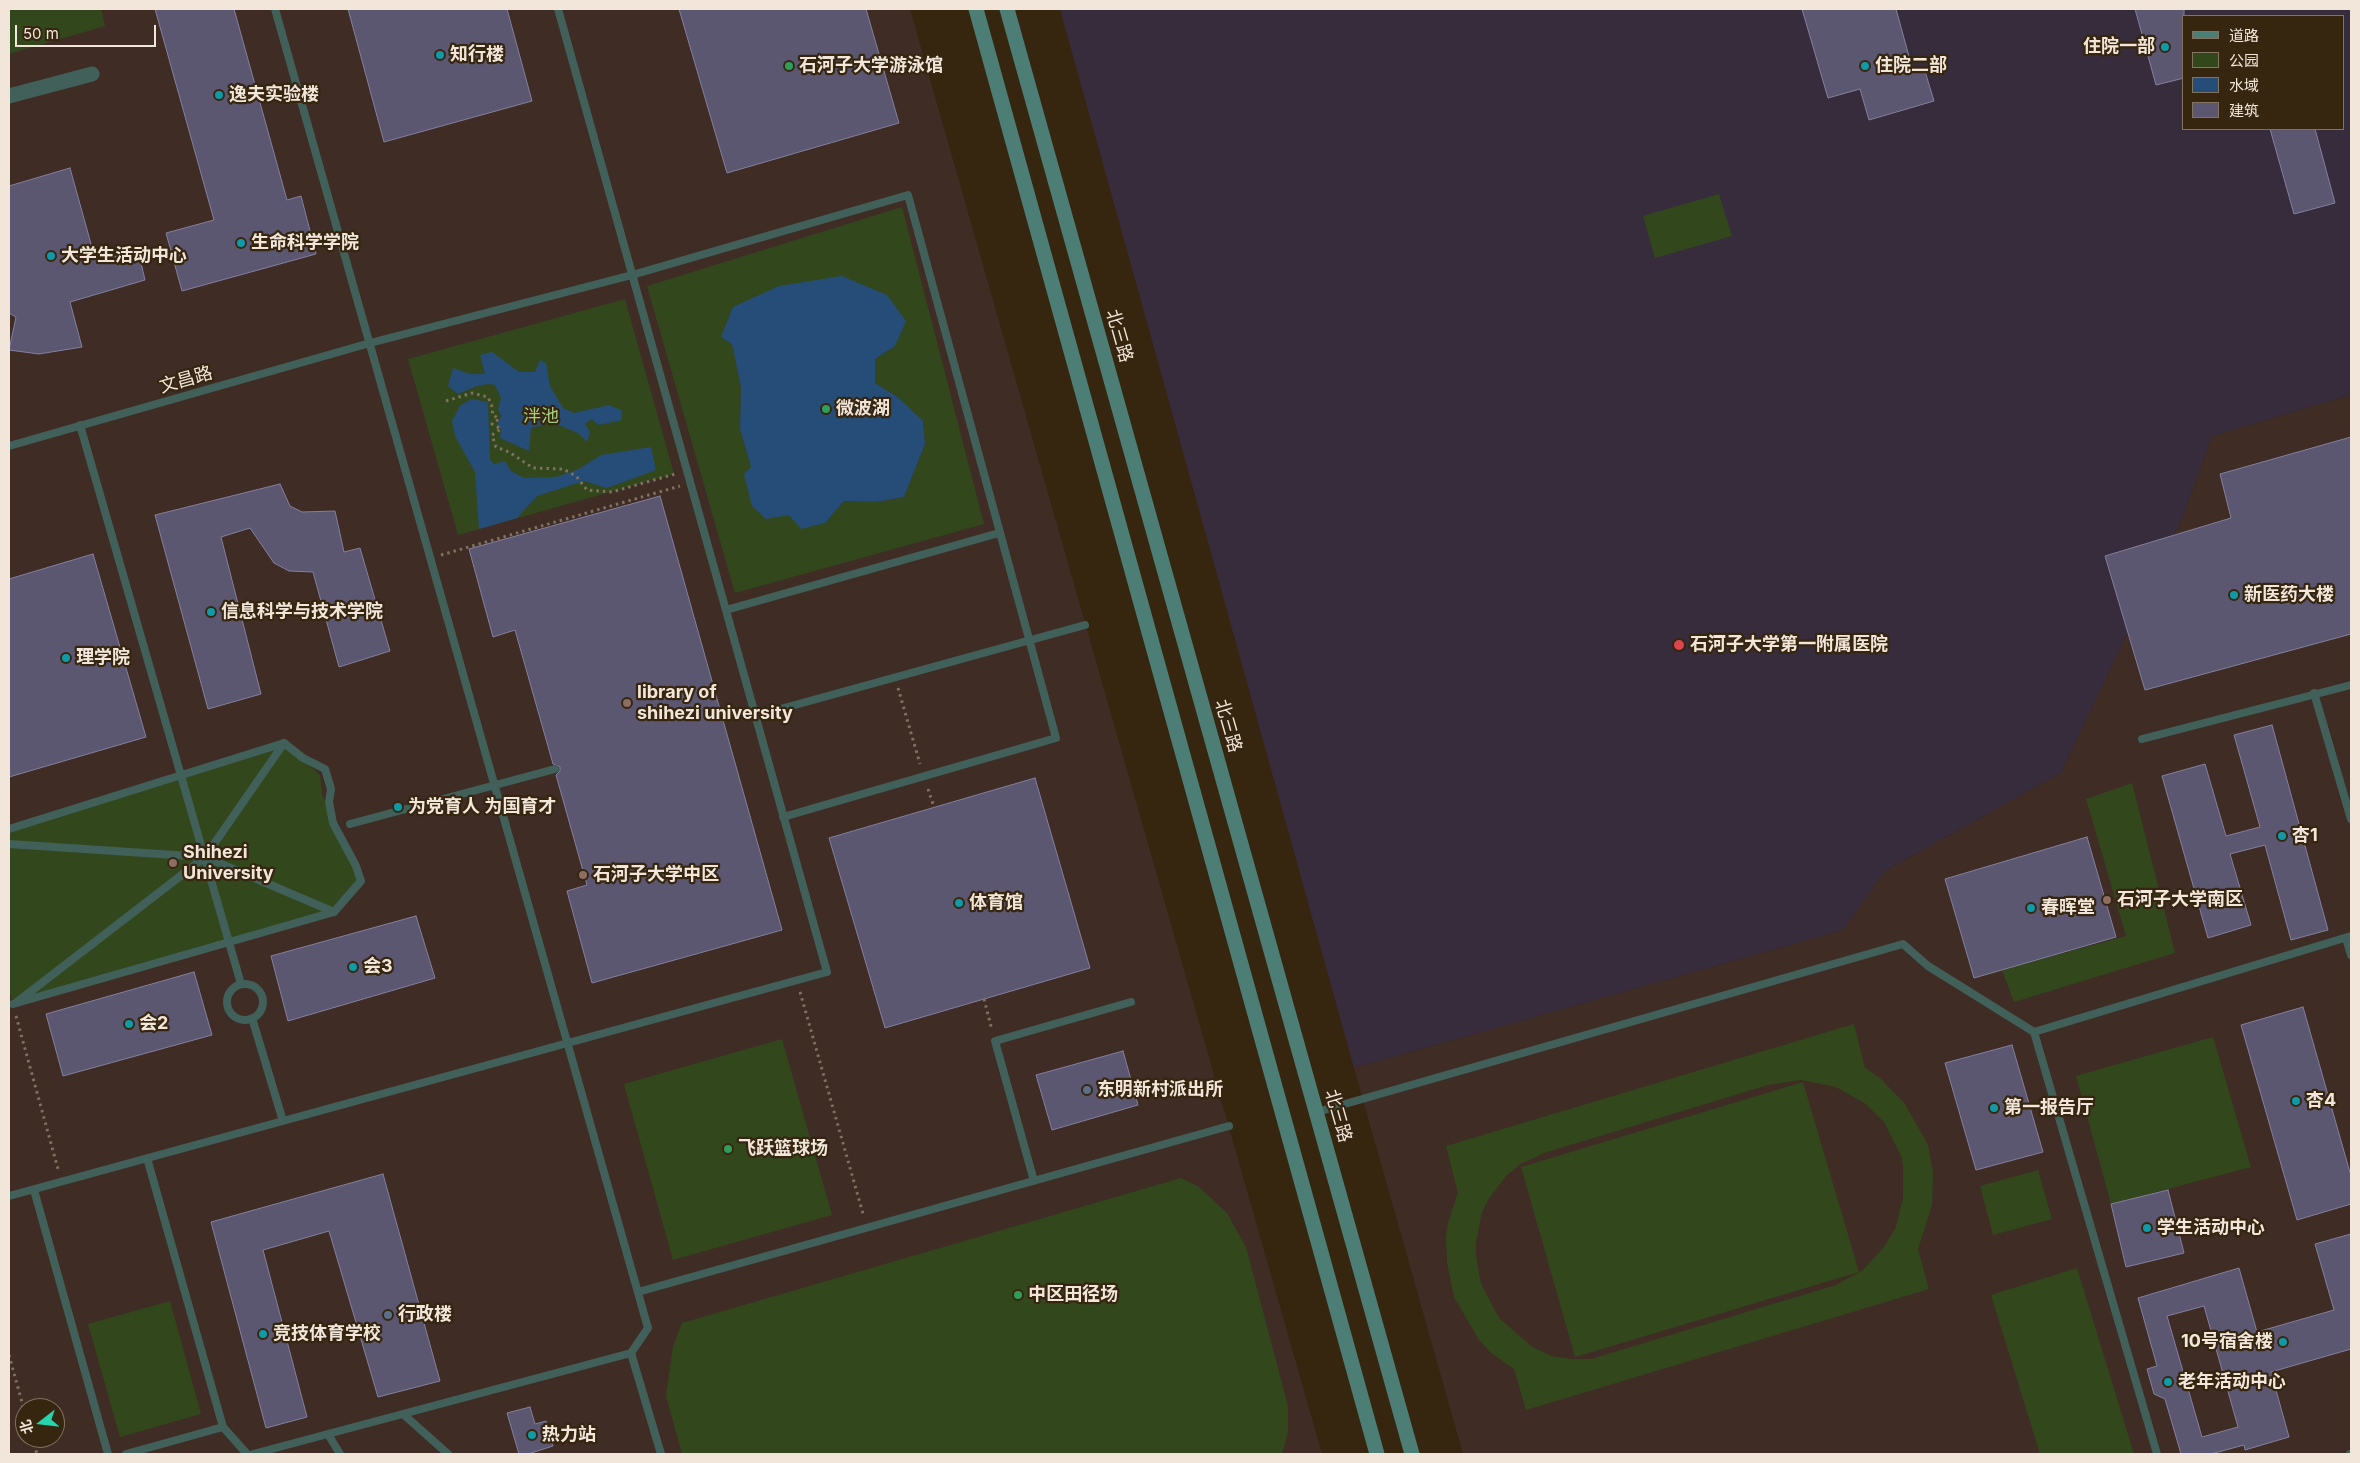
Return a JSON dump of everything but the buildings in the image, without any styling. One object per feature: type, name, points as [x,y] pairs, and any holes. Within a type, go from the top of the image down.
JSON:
[{"type":"main road","points":[[976,9],[1378,1454]]},
{"type":"main road","name":"北三路","points":[[1007,9],[1412,1454]]},
{"type":"street","points":[[9,96],[92,74]]},
{"type":"lane","points":[[253,1454],[631,1353],[648,1328],[566,1044],[275,9]]},
{"type":"lane","points":[[9,1196],[827,972],[558,9]]},
{"type":"lane","name":"文昌路","points":[[9,446],[370,343],[632,275],[908,196],[999,532]]},
{"type":"lane","points":[[80,426],[241,984]]},
{"type":"lane","points":[[726,610],[999,532],[1056,738],[784,817]]},
{"type":"lane","points":[[755,716],[1086,625]]},
{"type":"lane","points":[[2142,739],[2351,684]]},
{"type":"lane","points":[[2314,693],[2351,819]]},
{"type":"lane","points":[[9,829],[284,743]]},
{"type":"lane","points":[[13,1004],[205,857],[284,743]]},
{"type":"lane","points":[[13,1004],[334,912],[361,882],[356,866],[333,823],[329,802],[331,789],[325,769],[303,758],[284,743]]},
{"type":"lane","points":[[350,824],[555,769]]},
{"type":"lane","points":[[9,844],[205,857],[334,912]]},
{"type":"lane","points":[[2034,1032],[2349,937],[2351,955]]},
{"type":"lane","points":[[1317,1112],[1903,944],[1928,966],[2034,1032],[2157,1454]]},
{"type":"lane","points":[[241,984],[252,985],[262,996],[262,1007],[252,1018],[239,1019],[229,1010],[228,997],[230,991],[241,984]]},
{"type":"lane","points":[[1034,1181],[995,1041],[1131,1002]]},
{"type":"lane","points":[[252,1018],[283,1121]]},
{"type":"lane","points":[[638,1292],[1229,1126]]},
{"type":"lane","points":[[147,1158],[223,1427],[247,1454]]},
{"type":"lane","points":[[34,1190],[108,1454]]},
{"type":"lane","points":[[631,1353],[661,1454]]},
{"type":"lane","points":[[403,1414],[448,1454]]},
{"type":"lane","points":[[126,1454],[223,1427]]},
{"type":"lane","points":[[328,1434],[340,1454]]},
{"type":"path","points":[[446,401],[472,393],[488,397],[493,409],[492,414],[500,419],[492,424],[501,429],[492,435],[496,447],[509,452],[533,468],[563,469],[576,476],[588,490],[612,492],[687,471]]},
{"type":"path","points":[[430,558],[690,483]]},
{"type":"path","points":[[896,677],[934,807]]},
{"type":"path","points":[[797,980],[867,1228]]},
{"type":"path","points":[[984,999],[995,1041]]},
{"type":"path","points":[[13,1004],[62,1182]]},
{"type":"path","points":[[9,1355],[21,1398]]},
{"type":"shaded area","name":"石河子大学中区","points":[[9,9],[910,9],[1322,1454],[9,1454]]},
{"type":"shaded area","name":"石河子大学第一附属医院","points":[[1060,9],[2351,9],[2351,395],[2212,436],[2183,516],[2061,773],[1885,871],[1843,930],[1354,1068]]},
{"type":"shaded area","name":"石河子大学南区","points":[[2351,395],[2351,1454],[1463,1454],[1354,1068],[1843,930],[1885,871],[2061,773],[2183,516],[2212,436]]},
{"type":"green space","points":[[9,9],[101,9],[105,26],[9,54]]},
{"type":"green space","points":[[1719,194],[1732,236],[1655,258],[1643,216]]},
{"type":"green space","points":[[902,207],[984,524],[735,593],[647,286]],"holes":[[[732,343],[895,346],[875,359],[875,383],[899,398],[923,421],[925,444],[904,497],[876,502],[844,501],[825,523],[789,515],[751,467],[740,429],[741,387]]]},
{"type":"green space","name":"泮池","points":[[625,299],[674,474],[458,535],[408,359]]},
{"type":"green space","points":[[284,743],[320,775],[322,793],[333,823],[361,881],[334,912],[13,1004],[9,989],[9,829]]},
{"type":"green space","points":[[2132,783],[2175,953],[2014,1002],[2002,970],[2126,936],[2086,799]]},
{"type":"green space","points":[[1854,1024],[1865,1068],[1880,1078],[1905,1104],[1928,1145],[1933,1172],[1932,1205],[1918,1249],[1929,1289],[1526,1410],[1514,1369],[1491,1353],[1479,1340],[1454,1297],[1447,1263],[1446,1238],[1448,1223],[1458,1193],[1446,1146]],"holes":[[[1801,1080],[1836,1087],[1866,1104],[1884,1122],[1901,1156],[1903,1165],[1903,1198],[1896,1227],[1884,1247],[1863,1270],[1836,1285],[1591,1359],[1551,1356],[1531,1346],[1499,1318],[1481,1284],[1476,1256],[1476,1242],[1482,1212],[1488,1200],[1506,1176],[1519,1165],[1544,1153],[1768,1085]]]},
{"type":"green space","points":[[2213,1037],[2251,1167],[2111,1204],[2076,1076]]},
{"type":"green space","name":"飞跃篮球场","points":[[782,1039],[832,1215],[673,1260],[624,1084]]},
{"type":"green space","points":[[1803,1082],[1859,1272],[1575,1357],[1521,1167]]},
{"type":"green space","points":[[2038,1170],[2052,1219],[1993,1235],[1980,1186]]},
{"type":"green space","name":"中区田径场","points":[[1181,1178],[1199,1187],[1227,1213],[1246,1247],[1288,1406],[1288,1432],[1282,1454],[682,1454],[666,1396],[673,1346],[682,1323]]},
{"type":"green space","points":[[2077,1268],[2134,1454],[2040,1454],[1991,1295]]},
{"type":"green space","points":[[170,1301],[201,1414],[120,1437],[88,1324]]},
{"type":"water","name":"微波湖","points":[[842,276],[887,295],[906,321],[895,346],[875,359],[875,383],[899,398],[923,421],[925,444],[904,497],[876,502],[844,501],[825,523],[801,529],[789,515],[766,519],[752,506],[744,474],[751,467],[740,429],[741,387],[732,344],[721,337],[733,307],[779,286]]},
{"type":"water","points":[[492,352],[519,372],[535,372],[540,360],[546,363],[550,386],[563,408],[574,413],[609,405],[621,410],[622,420],[599,425],[591,419],[585,424],[590,432],[587,442],[578,433],[556,424],[546,424],[531,428],[529,451],[500,438],[501,429],[497,425],[501,416],[498,409],[501,398],[495,385],[477,386],[458,394],[448,386],[453,368],[470,374],[485,374],[480,355]]},
{"type":"water","points":[[471,399],[488,402],[490,459],[494,464],[505,461],[511,471],[524,478],[556,477],[579,469],[601,455],[651,447],[656,470],[607,488],[584,481],[537,496],[517,518],[479,529],[475,472],[455,436],[452,421],[460,406]]},
{"type":"place","name":"住院一部","points":[[2165,47]]},
{"type":"place","name":"知行楼","points":[[440,55]]},
{"type":"place","name":"石河子大学游泳馆","points":[[789,66]]},
{"type":"place","name":"住院二部","points":[[1865,66]]},
{"type":"place","name":"逸夫实验楼","points":[[219,95]]},
{"type":"place","name":"生命科学学院","points":[[241,243]]},
{"type":"place","name":"大学生活动中心","points":[[51,256]]},
{"type":"place","name":"微波湖","points":[[826,409]]},
{"type":"place","name":"新医药大楼","points":[[2234,595]]},
{"type":"place","name":"信息科学与技术学院","points":[[211,612]]},
{"type":"place","name":"石河子大学第一附属医院","points":[[1679,645]]},
{"type":"place","name":"理学院","points":[[66,658]]},
{"type":"place","name":"library of shihezi university","points":[[627,703]]},
{"type":"place","name":"为党育人 为国育才","points":[[398,807]]},
{"type":"place","name":"杏1","points":[[2282,836]]},
{"type":"place","name":"Shihezi University","points":[[173,863]]},
{"type":"place","name":"石河子大学中区","points":[[583,875]]},
{"type":"place","name":"石河子大学南区","points":[[2107,900]]},
{"type":"place","name":"体育馆","points":[[959,903]]},
{"type":"place","name":"春晖堂","points":[[2031,908]]},
{"type":"place","name":"会3","points":[[353,967]]},
{"type":"place","name":"会2","points":[[129,1024]]},
{"type":"place","name":"东明新村派出所","points":[[1087,1090]]},
{"type":"place","name":"杏4","points":[[2296,1101]]},
{"type":"place","name":"第一报告厅","points":[[1994,1108]]},
{"type":"place","name":"飞跃篮球场","points":[[728,1149]]},
{"type":"place","name":"学生活动中心","points":[[2147,1228]]},
{"type":"place","name":"中区田径场","points":[[1018,1295]]},
{"type":"place","name":"行政楼","points":[[388,1315]]},
{"type":"place","name":"竞技体育学校","points":[[263,1334]]},
{"type":"place","name":"10号宿舍楼","points":[[2283,1342]]},
{"type":"place","name":"老年活动中心","points":[[2168,1382]]},
{"type":"place","name":"热力站","points":[[532,1435]]}]
